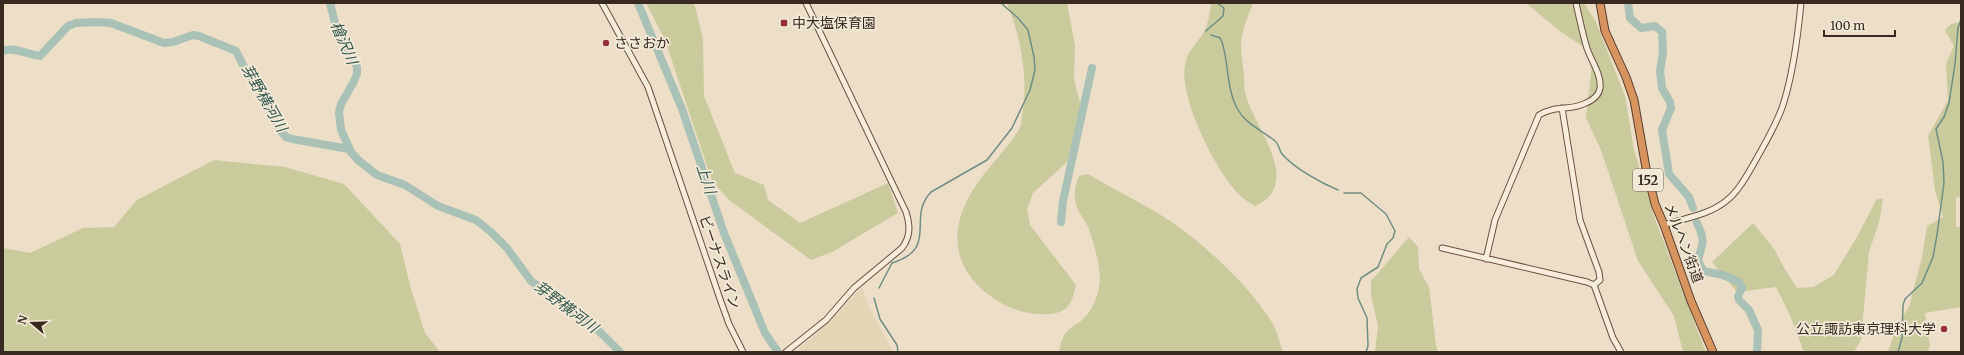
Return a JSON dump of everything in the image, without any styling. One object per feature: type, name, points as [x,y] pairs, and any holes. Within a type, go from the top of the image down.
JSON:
[{"type":"highway","name":"メルヘン街道","points":[[1600,3],[1605,31],[1626,77],[1634,100],[1649,186],[1691,301],[1713,352]]},
{"type":"street","name":"ビーナスライン","points":[[602,3],[648,87],[720,299],[729,324],[743,352]]},
{"type":"street","points":[[786,352],[826,320],[854,288],[902,248],[907,242],[910,228],[906,212],[806,3]]},
{"type":"street","points":[[1486,259],[1495,220],[1540,115],[1549,109],[1585,104],[1594,99],[1600,87],[1599,79],[1586,46],[1576,3]]},
{"type":"street","points":[[1664,225],[1712,210],[1731,196],[1749,172],[1776,122],[1783,104],[1793,58],[1801,3]]},
{"type":"street","points":[[1562,108],[1580,220],[1599,272],[1600,280],[1594,285]]},
{"type":"street","points":[[1442,248],[1587,282],[1594,285],[1613,338],[1621,352]]},
{"type":"shaded area","points":[[862,287],[869,307],[893,352],[798,352],[800,347],[812,338]]},
{"type":"green space","points":[[646,3],[693,3],[695,6],[703,39],[704,96],[735,173],[764,185],[768,200],[800,223],[888,183],[898,213],[832,252],[811,260],[729,200],[712,181],[665,40]]},
{"type":"green space","points":[[1007,3],[1067,3],[1075,45],[1074,79],[1083,114],[1080,138],[1075,155],[1033,193],[1027,209],[1030,225],[1076,285],[1072,298],[1067,307],[1059,312],[1051,314],[1033,314],[1015,309],[1001,303],[984,291],[971,278],[963,264],[958,248],[958,232],[961,216],[968,199],[979,181],[1013,139],[1021,125],[1024,96],[1024,69],[1016,29]]},
{"type":"green space","points":[[1211,3],[1253,3],[1244,28],[1241,44],[1245,91],[1251,109],[1266,139],[1276,170],[1276,184],[1269,196],[1255,206],[1236,192],[1216,163],[1198,128],[1186,91],[1184,75],[1187,57],[1206,28]]},
{"type":"green space","points":[[1526,3],[1584,3],[1596,22],[1625,96],[1634,150],[1655,219],[1706,352],[1683,352],[1674,316],[1638,261],[1601,150],[1586,118],[1593,53],[1561,32]]},
{"type":"green space","points":[[1961,22],[1961,197],[1956,198],[1956,227],[1961,227],[1961,307],[1925,313],[1930,345],[1928,352],[1888,352],[1897,326],[1909,307],[1922,257],[1927,226],[1943,217],[1935,191],[1928,136],[1948,100],[1946,64],[1954,46],[1945,30],[1951,24]]},
{"type":"green space","points":[[214,160],[285,167],[344,184],[400,244],[411,289],[425,333],[440,352],[3,352],[3,248],[30,253],[83,228],[114,227],[137,200]]},
{"type":"green space","points":[[1088,174],[1167,219],[1211,253],[1240,282],[1265,311],[1274,326],[1283,352],[1059,352],[1066,332],[1082,320],[1090,311],[1095,302],[1099,287],[1100,278],[1094,246],[1088,227],[1078,210],[1075,200],[1079,176]]},
{"type":"green space","points":[[1883,198],[1880,219],[1869,252],[1861,340],[1854,352],[1806,352],[1803,350],[1790,315],[1776,287],[1737,292],[1712,262],[1753,223],[1775,250],[1797,288],[1813,287],[1834,275],[1858,235],[1876,200]]},
{"type":"green space","points":[[1409,237],[1418,247],[1419,269],[1429,287],[1438,352],[1375,352],[1378,326],[1371,295],[1371,281]]},
{"type":"waterway","name":"芽野横河川","points":[[330,3],[336,27],[357,67],[357,74],[341,104],[339,112],[341,130],[351,152],[358,160],[377,175],[405,185],[438,206],[476,220],[507,248],[531,281],[593,325],[620,352]]},
{"type":"waterway","name":"上川","points":[[638,3],[682,109],[724,233],[765,333],[778,352]]},
{"type":"waterway","points":[[879,288],[892,263],[906,257],[915,249],[919,241],[921,212],[924,202],[931,192],[987,160],[1012,128],[1030,90],[1035,70],[1034,57],[1028,30],[1018,18],[1001,3]]},
{"type":"waterway","points":[[1206,31],[1223,16],[1224,8],[1217,3]]},
{"type":"waterway","points":[[1628,3],[1630,18],[1641,28],[1655,26],[1662,32],[1663,53],[1660,71],[1662,88],[1670,102],[1671,108],[1662,130],[1669,174],[1689,197],[1693,208]]},
{"type":"waterway","points":[[1898,352],[1902,338],[1903,305],[1905,299],[1922,283],[1933,257],[1944,183],[1943,162],[1936,129],[1944,117],[1949,103],[1955,64],[1958,28],[1961,19]]},
{"type":"waterway","name":"芽野横河川","points":[[3,51],[16,50],[40,56],[68,26],[76,23],[111,23],[164,43],[173,42],[193,35],[199,36],[236,51],[246,71],[261,88],[264,102],[273,114],[279,129],[286,137],[349,149]]},
{"type":"waterway","points":[[1211,35],[1220,38],[1222,42],[1231,93],[1241,115],[1276,142],[1282,154],[1293,165],[1338,190]]},
{"type":"waterway","points":[[1061,222],[1063,201],[1092,68]]},
{"type":"waterway","points":[[1344,193],[1361,193],[1386,214],[1395,231],[1393,238],[1387,244],[1378,267],[1361,278],[1357,289],[1358,298],[1367,318],[1368,346],[1366,352]]},
{"type":"waterway","points":[[1697,223],[1702,239],[1698,258],[1699,263],[1704,271],[1723,275],[1739,282],[1742,288],[1738,296],[1739,300],[1749,310],[1758,330],[1757,352]]},
{"type":"waterway","points":[[874,298],[880,319],[897,345],[898,352]]},
{"type":"place","name":"中大塩保育園","points":[[784,23]]},
{"type":"place","name":"ささおか","points":[[606,43]]},
{"type":"place","name":"公立諏訪東京理科大学","points":[[1944,329]]},
{"type":"water label","name":"檜沢川","points":[[344,43]]}]
